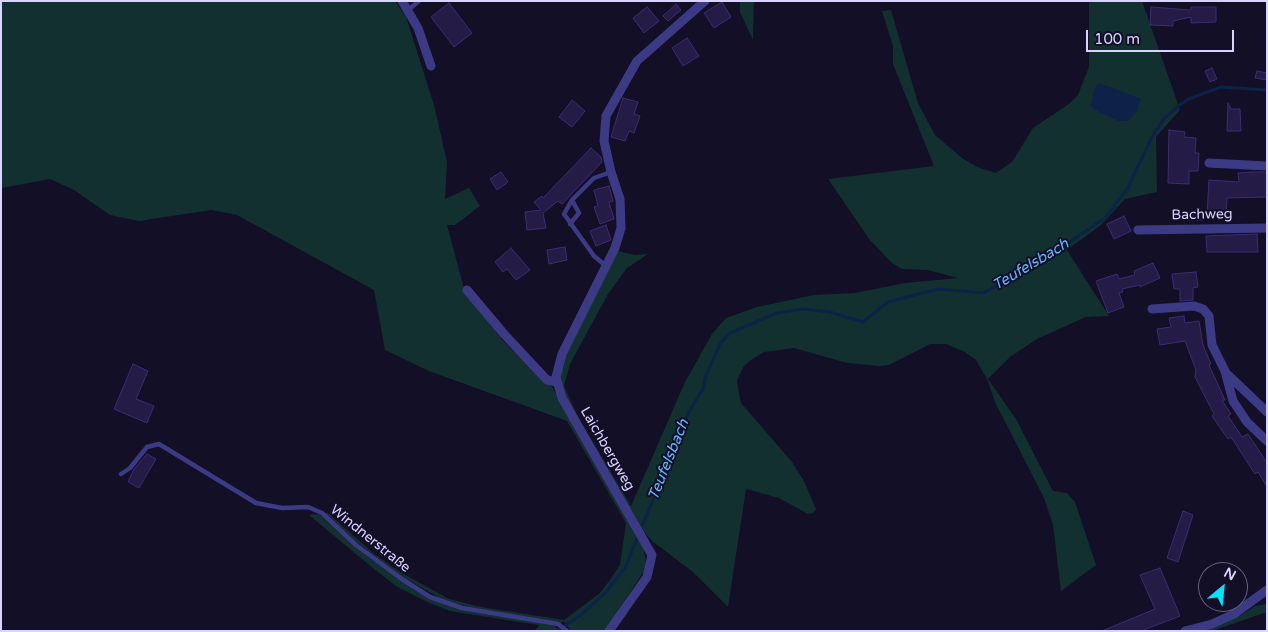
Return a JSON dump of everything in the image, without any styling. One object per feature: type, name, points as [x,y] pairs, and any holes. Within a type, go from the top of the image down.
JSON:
[{"type":"street","points":[[402,1],[418,28],[431,66]]},
{"type":"street","points":[[467,290],[504,334],[547,380],[556,382],[562,354],[618,239],[622,219],[620,199],[611,172],[604,131],[609,108],[637,61],[705,1]]},
{"type":"street","points":[[1209,163],[1267,166]]},
{"type":"street","name":"Bachweg","points":[[1138,230],[1267,228]]},
{"type":"street","points":[[1152,309],[1194,306],[1203,309],[1209,316],[1212,345],[1225,371],[1233,401],[1247,422],[1267,441]]},
{"type":"street","points":[[1225,371],[1267,412]]},
{"type":"street","name":"Laichbergweg","points":[[556,382],[574,422],[652,555],[647,577],[609,631]]},
{"type":"street","points":[[1185,631],[1212,624],[1234,614],[1267,590]]},
{"type":"lane","points":[[408,10],[419,1]]},
{"type":"lane","points":[[606,266],[594,256],[564,214],[572,200],[594,178],[611,172]]},
{"type":"lane","points":[[570,224],[579,213],[572,200]]},
{"type":"lane","name":"Windnerstraße","points":[[121,474],[130,468],[147,446],[159,444],[256,503],[276,507],[308,507],[322,513],[370,556],[430,597],[470,610],[558,624],[567,630]]},
{"type":"green space","points":[[1,1],[395,1],[406,17],[434,105],[447,162],[445,199],[469,188],[480,206],[455,225],[447,225],[465,292],[503,341],[552,387],[644,550],[646,563],[644,571],[605,631],[571,631],[564,621],[561,623],[472,608],[441,599],[395,572],[354,540],[325,513],[328,513],[373,553],[400,572],[449,599],[481,607],[564,620],[600,593],[620,565],[626,523],[567,421],[429,371],[385,350],[374,290],[237,215],[211,210],[139,221],[110,215],[74,190],[50,179],[1,188]]},
{"type":"green space","points":[[740,1],[754,1],[753,40],[740,12]]},
{"type":"green space","points":[[1089,1],[1142,1],[1180,110],[1156,137],[1157,192],[1125,199],[1101,225],[1067,250],[1109,316],[1086,317],[1037,339],[1010,357],[988,379],[1016,419],[1053,491],[1067,493],[1075,502],[1096,565],[1061,591],[1053,525],[1044,498],[995,402],[987,379],[976,360],[965,352],[946,344],[930,344],[889,365],[879,366],[847,363],[794,348],[764,352],[751,360],[744,366],[737,380],[738,389],[741,403],[792,462],[804,481],[816,509],[813,513],[808,514],[779,498],[746,489],[728,607],[693,572],[652,541],[639,526],[567,404],[560,375],[564,357],[618,251],[635,255],[648,254],[627,268],[608,294],[570,364],[564,386],[579,419],[631,506],[685,382],[712,334],[726,318],[757,307],[814,295],[855,293],[905,283],[958,278],[928,270],[902,269],[892,263],[870,240],[828,179],[934,166],[893,64],[893,46],[882,11],[891,10],[918,103],[935,135],[962,158],[977,167],[996,173],[1012,162],[1033,128],[1069,104],[1078,95],[1089,67]]},
{"type":"green space","points":[[319,514],[371,559],[432,600],[462,610],[553,625],[561,631],[535,631],[539,625],[450,611],[427,602],[396,586],[309,515]]},
{"type":"green space","points":[[1267,604],[1267,612],[1212,631],[1205,631],[1248,612],[1255,606]]},
{"type":"water","points":[[1099,83],[1141,99],[1136,112],[1128,121],[1119,121],[1099,112],[1091,106],[1094,89]]},
{"type":"building","points":[[722,2],[731,17],[714,28],[704,13]]},
{"type":"building","points":[[449,3],[472,33],[454,47],[431,17]]},
{"type":"building","points":[[676,4],[681,10],[668,21],[663,16]]},
{"type":"building","points":[[647,7],[659,21],[644,33],[633,18]]},
{"type":"building","points":[[1151,7],[1191,10],[1191,7],[1216,7],[1216,22],[1191,23],[1191,17],[1173,21],[1173,26],[1150,25]]},
{"type":"building","points":[[687,38],[699,56],[683,66],[672,48]]},
{"type":"building","points":[[1212,68],[1217,79],[1210,82],[1205,71]]},
{"type":"building","points":[[1257,71],[1267,73],[1267,80],[1255,78]]},
{"type":"building","points":[[623,98],[638,102],[634,114],[640,116],[634,133],[629,131],[625,141],[611,137]]},
{"type":"building","points":[[572,100],[585,111],[572,127],[559,117]]},
{"type":"building","points":[[1228,103],[1231,109],[1240,109],[1241,131],[1227,131]]},
{"type":"building","points":[[1169,130],[1185,132],[1184,137],[1196,138],[1195,153],[1199,153],[1198,171],[1189,171],[1189,184],[1168,183]]},
{"type":"building","points":[[591,148],[601,157],[602,162],[562,204],[558,201],[543,213],[546,228],[527,230],[525,212],[541,210],[534,202],[542,196],[543,198]]},
{"type":"building","points":[[501,172],[508,182],[497,190],[490,179]]},
{"type":"building","points":[[1267,172],[1267,197],[1227,198],[1226,217],[1207,216],[1209,180],[1239,182],[1238,173]]},
{"type":"building","points":[[609,186],[613,201],[609,202],[614,219],[600,224],[594,207],[598,206],[594,190]]},
{"type":"building","points":[[1188,212],[1202,212],[1202,220],[1188,220]]},
{"type":"building","points":[[1124,216],[1131,231],[1114,239],[1107,224]]},
{"type":"building","points":[[606,225],[611,240],[596,246],[590,231]]},
{"type":"building","points":[[1257,234],[1258,252],[1207,252],[1206,236]]},
{"type":"building","points":[[565,247],[567,260],[549,264],[547,250]]},
{"type":"building","points":[[511,248],[530,270],[516,280],[507,269],[503,272],[495,262]]},
{"type":"building","points":[[1153,263],[1160,278],[1140,287],[1140,285],[1122,289],[1123,292],[1119,293],[1124,307],[1108,313],[1096,281],[1117,274],[1119,279],[1135,275],[1134,271]]},
{"type":"building","points":[[1196,272],[1198,287],[1193,288],[1193,300],[1180,301],[1180,289],[1174,289],[1172,274]]},
{"type":"building","points":[[1184,316],[1185,323],[1199,321],[1203,345],[1211,364],[1209,365],[1225,400],[1222,400],[1231,414],[1228,416],[1242,437],[1248,434],[1267,463],[1267,487],[1258,472],[1255,474],[1231,437],[1228,439],[1212,416],[1214,414],[1195,377],[1196,370],[1185,341],[1160,345],[1157,329],[1171,327],[1169,318]]},
{"type":"building","points":[[133,364],[148,371],[136,399],[154,406],[147,423],[114,409]]},
{"type":"building","points":[[147,454],[156,459],[139,488],[128,482],[134,469]]},
{"type":"building","points":[[1183,511],[1193,515],[1178,562],[1167,558]]},
{"type":"building","points":[[1160,568],[1180,616],[1141,631],[1102,631],[1155,609],[1140,575]]},
{"type":"waterway","name":"Teufelsbach","points":[[557,631],[582,614],[606,592],[625,568],[689,412],[704,387],[705,378],[720,344],[730,333],[777,313],[803,309],[830,312],[863,322],[888,302],[938,289],[984,293],[1064,246],[1105,218],[1128,188],[1151,139],[1163,120],[1178,106],[1189,99],[1221,87],[1267,90]]}]
